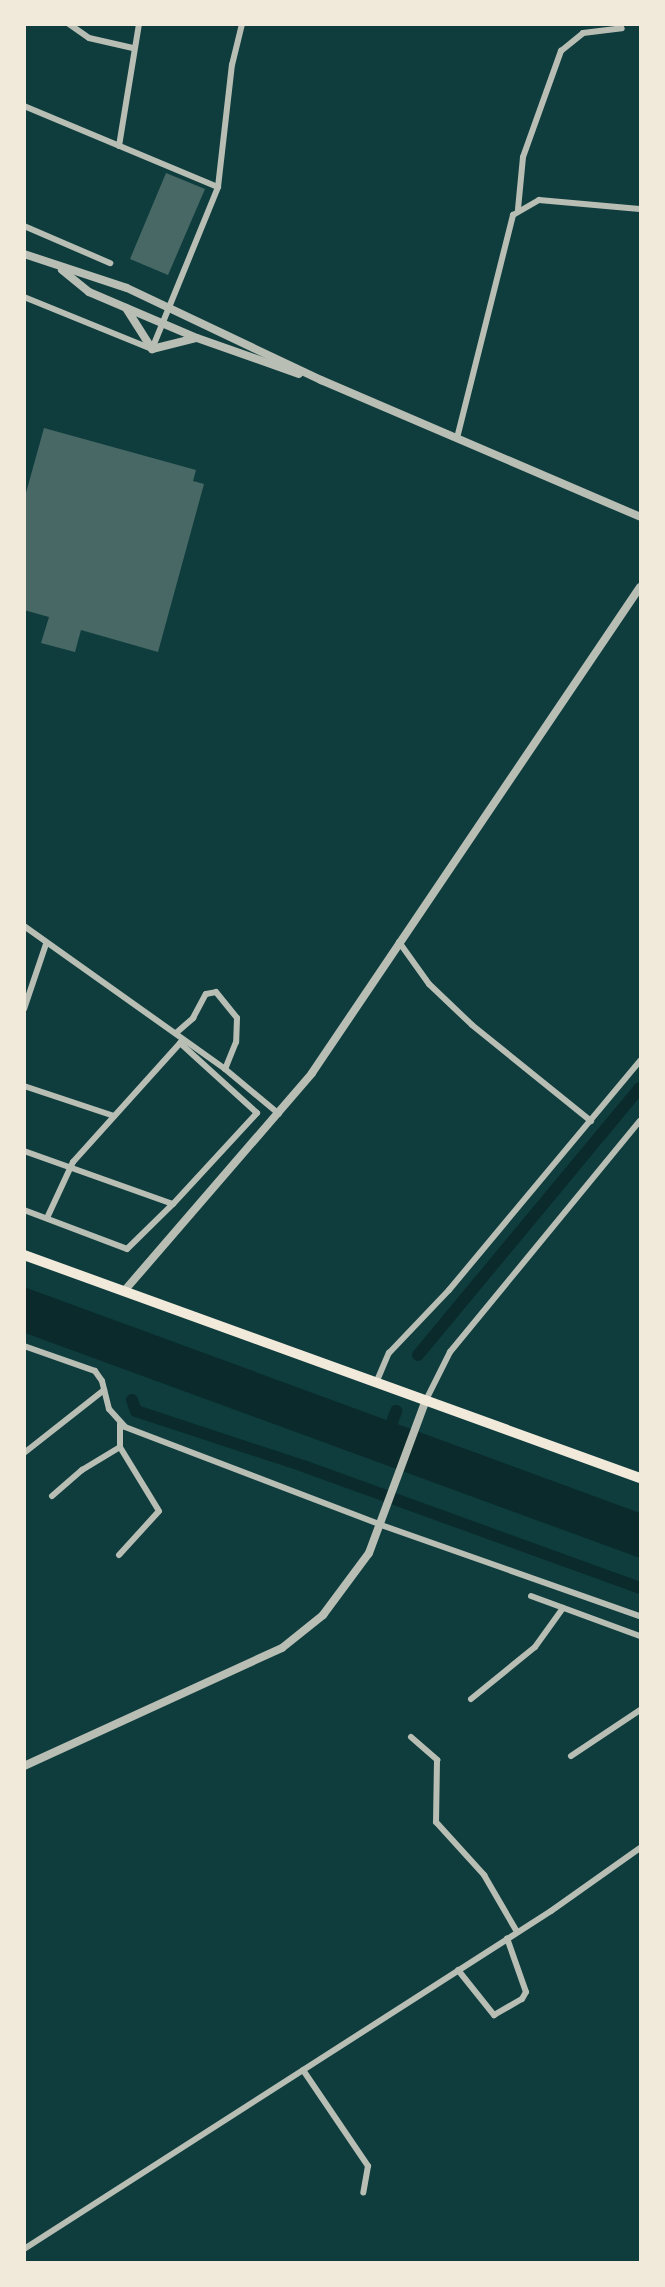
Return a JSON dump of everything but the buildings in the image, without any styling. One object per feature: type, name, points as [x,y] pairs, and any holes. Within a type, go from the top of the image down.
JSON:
[{"type":"main road","points":[[24,1255],[640,1478]]},
{"type":"street","points":[[69,24],[89,38],[133,48]]},
{"type":"street","points":[[119,146],[139,24]]},
{"type":"street","points":[[152,349],[218,187],[232,65],[242,24]]},
{"type":"street","points":[[457,438],[507,231],[518,209],[523,157],[561,51],[574,37],[622,28]]},
{"type":"street","points":[[24,106],[218,187]]},
{"type":"street","points":[[518,209],[539,200],[559,199],[640,208]]},
{"type":"street","points":[[24,226],[110,262]]},
{"type":"street","points":[[24,254],[60,268],[95,276],[171,307],[321,380],[640,517]]},
{"type":"street","points":[[60,268],[89,292],[197,338],[321,380]]},
{"type":"street","points":[[24,297],[152,349],[197,338]]},
{"type":"street","points":[[121,304],[140,324],[152,349]]},
{"type":"street","points":[[125,1290],[279,1115],[640,587]]},
{"type":"street","points":[[24,926],[176,1033],[257,1113],[173,1204],[127,1249],[24,1209]]},
{"type":"street","points":[[399,942],[429,984],[472,1025],[591,1121]]},
{"type":"street","points":[[24,1009],[46,944]]},
{"type":"street","points":[[176,1033],[193,1018],[206,994],[216,992],[237,1018],[236,1042],[225,1069]]},
{"type":"street","points":[[182,1041],[225,1069],[279,1115]]},
{"type":"street","points":[[47,1218],[68,1168],[182,1041]]},
{"type":"street","points":[[376,1382],[389,1353],[640,1061]]},
{"type":"street","points":[[24,1086],[114,1116]]},
{"type":"street","points":[[24,1766],[282,1648],[343,1593],[383,1519],[426,1400],[450,1352],[640,1121]]},
{"type":"street","points":[[24,1152],[173,1204]]},
{"type":"street","points":[[24,1346],[95,1371],[120,1424],[120,1447],[159,1511],[158,1518],[119,1555]]},
{"type":"street","points":[[24,1453],[104,1390]]},
{"type":"street","points":[[120,1424],[640,1616]]},
{"type":"street","points":[[52,1496],[82,1470],[120,1447]]},
{"type":"street","points":[[531,1596],[640,1636]]},
{"type":"street","points":[[471,1699],[535,1647],[563,1608]]},
{"type":"street","points":[[571,1756],[640,1710]]},
{"type":"street","points":[[411,1737],[438,1760],[436,1822],[484,1875],[517,1931]]},
{"type":"street","points":[[24,2249],[458,1970],[640,1848]]},
{"type":"street","points":[[458,1970],[494,2015],[522,1999],[526,1992],[507,1938]]},
{"type":"street","points":[[303,2070],[368,2166],[363,2193]]},
{"type":"water","points":[[24,1287],[640,1513],[640,1558],[25,1333]]},
{"type":"waterway","points":[[418,1355],[640,1088]]},
{"type":"waterway","points":[[132,1400],[136,1411],[306,1467],[640,1588]]},
{"type":"waterway","points":[[387,1435],[396,1411]]}]
